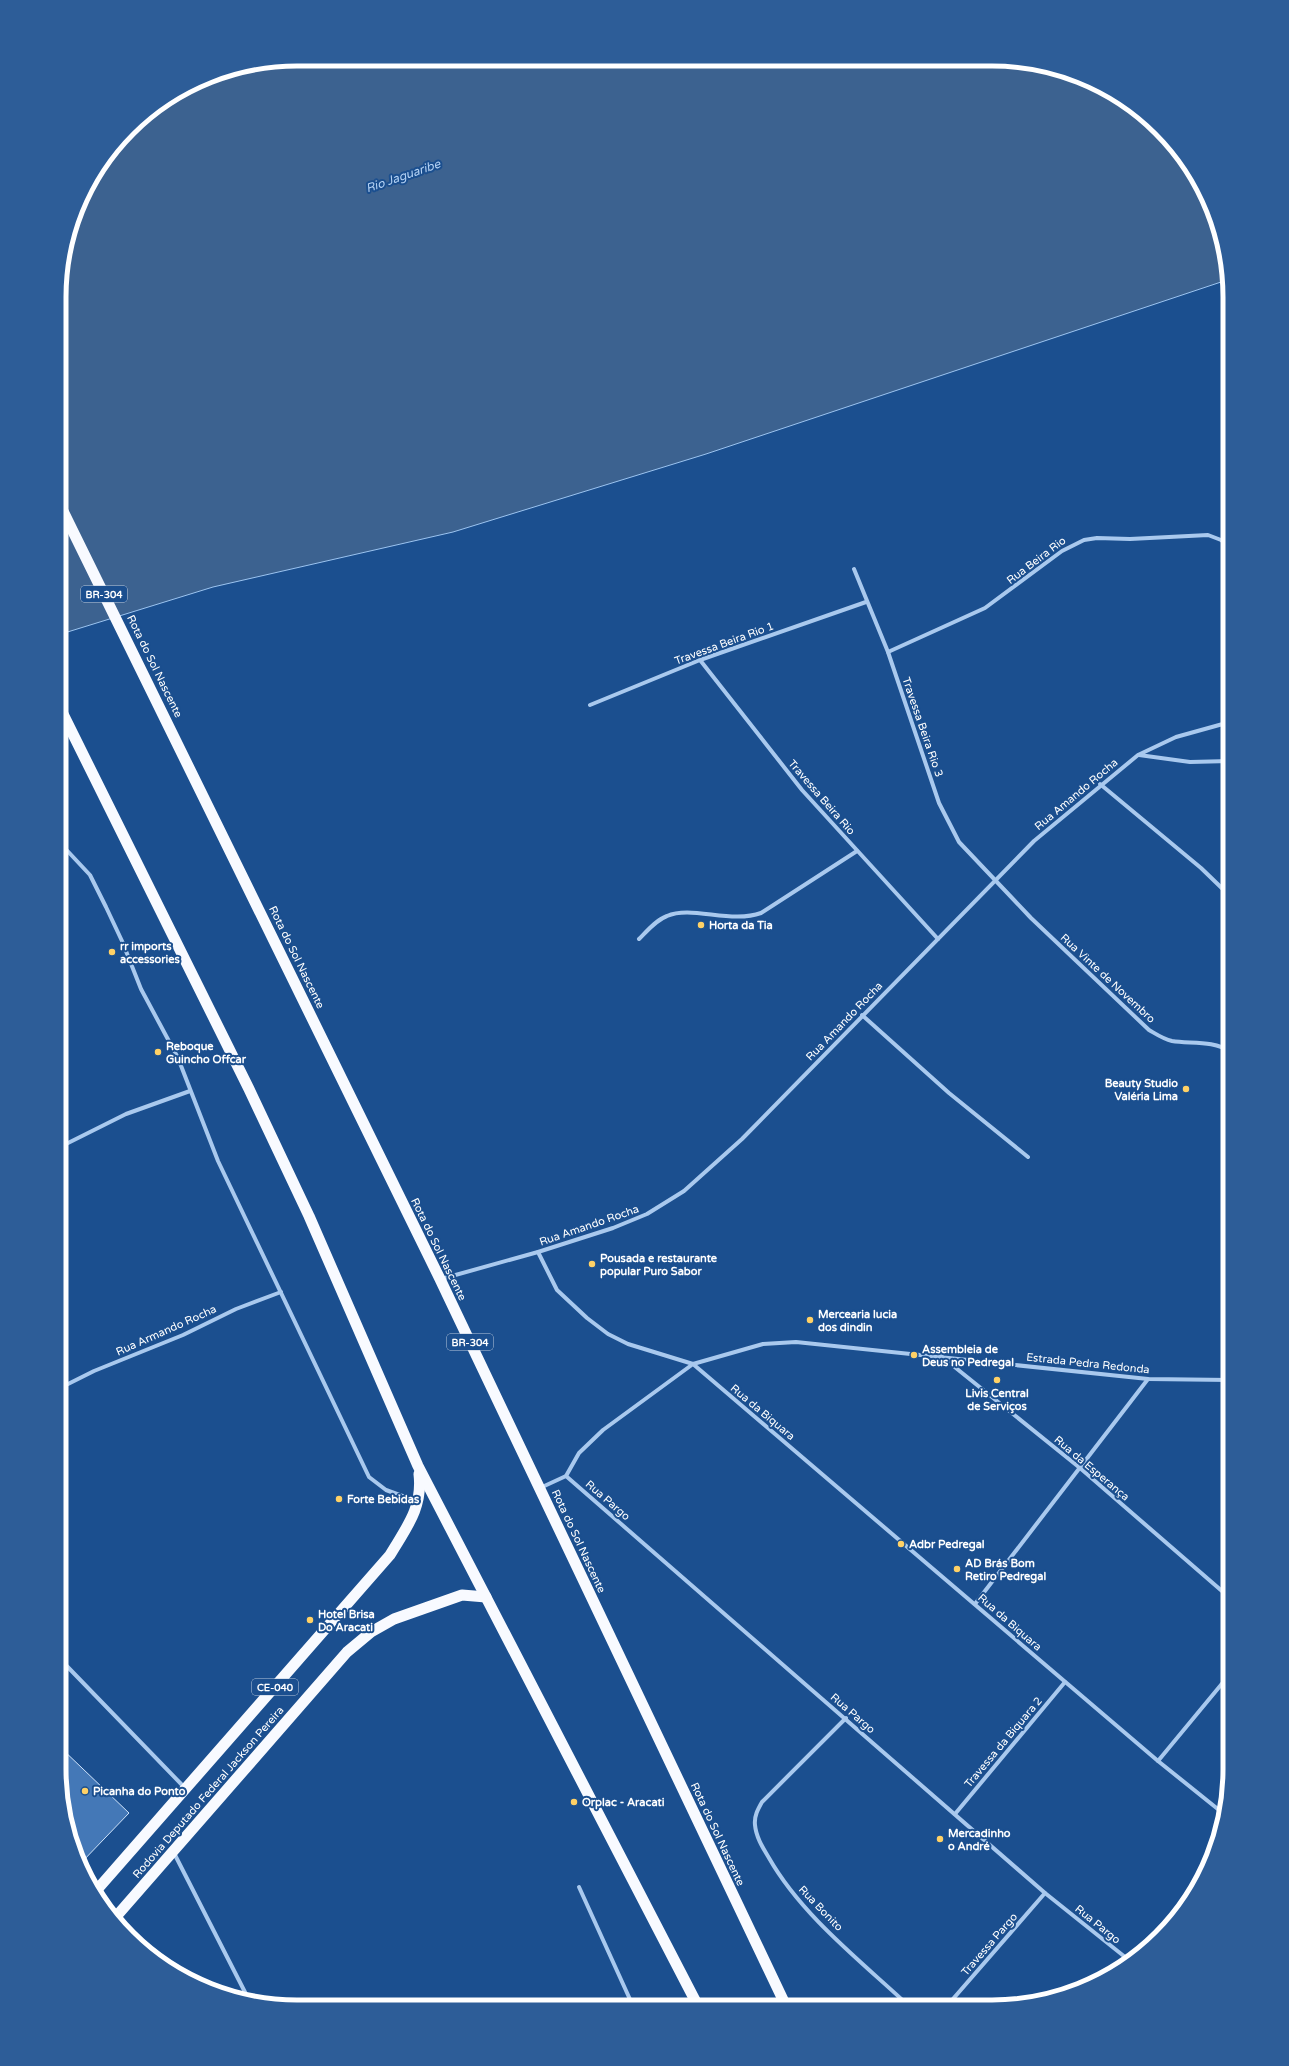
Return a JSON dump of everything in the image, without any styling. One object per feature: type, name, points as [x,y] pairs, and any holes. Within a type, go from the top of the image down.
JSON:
[{"type":"highway","name":"Rota do Sol Nascente","points":[[66,517],[148,681],[440,1279],[783,2000]]},
{"type":"highway","points":[[66,720],[238,1067],[309,1216],[418,1466],[695,2000]]},
{"type":"highway","name":"Rodovia Deputado Federal Jackson Pereira","points":[[99,1888],[185,1788],[355,1598],[390,1555],[419,1502],[421,1490],[418,1466]]},
{"type":"highway","name":"Rodovia Deputado Federal Jackson Pereira","points":[[118,1914],[347,1652],[371,1632],[394,1619],[462,1595],[486,1597]]},
{"type":"street","name":"Rua Beira Rio","points":[[888,652],[985,608],[1062,551],[1084,540],[1098,538],[1130,539],[1208,535],[1223,541]]},
{"type":"street","name":"Travessa Beira Rio 3","points":[[854,569],[866,602],[888,652],[939,803],[959,842],[995,879]]},
{"type":"street","name":"Travessa Beira Rio 1","points":[[590,705],[700,660],[866,602]]},
{"type":"street","name":"Travessa Beira Rio","points":[[700,660],[802,790],[938,939]]},
{"type":"street","name":"Rua Amando Rocha","points":[[440,1279],[538,1252],[613,1228],[640,1216],[684,1191],[742,1139],[995,879],[1034,841],[1100,784],[1138,755],[1176,736],[1223,724]]},
{"type":"street","points":[[1138,755],[1190,762],[1223,760]]},
{"type":"street","points":[[1100,784],[1201,868],[1223,889]]},
{"type":"street","points":[[66,849],[90,875],[122,941],[141,989],[178,1058],[218,1162],[369,1477],[386,1490],[419,1502]]},
{"type":"street","points":[[639,939],[660,919],[668,915],[690,914],[740,918],[750,917],[761,913],[857,851]]},
{"type":"street","name":"Rua Vinte de Novembro","points":[[995,879],[1031,918],[1149,1030],[1171,1040],[1213,1044],[1223,1047]]},
{"type":"street","points":[[862,1015],[949,1093],[1028,1157]]},
{"type":"street","points":[[66,1144],[126,1114],[190,1091]]},
{"type":"street","points":[[538,1252],[557,1290],[587,1318],[608,1334],[628,1344],[693,1364]]},
{"type":"street","name":"Rua Armando Rocha","points":[[66,1385],[94,1370],[183,1335],[236,1310],[281,1292]]},
{"type":"street","name":"Estrada Pedra Redonda","points":[[693,1364],[763,1344],[796,1342],[1148,1379],[1223,1380]]},
{"type":"street","name":"Rua da Esperança","points":[[940,1356],[1080,1468],[1223,1592]]},
{"type":"street","points":[[539,1488],[566,1476],[579,1453],[603,1430],[693,1364]]},
{"type":"street","name":"Rua da Biquara","points":[[693,1364],[1158,1761],[1219,1810]]},
{"type":"street","points":[[975,1604],[1148,1379]]},
{"type":"street","name":"Rua Pargo","points":[[566,1476],[846,1718],[1045,1893],[1125,1958]]},
{"type":"street","points":[[66,1665],[185,1788]]},
{"type":"street","name":"Travessa da Biquara 2","points":[[955,1814],[1065,1682]]},
{"type":"street","points":[[1158,1761],[1223,1682]]},
{"type":"street","name":"Rua Bonito","points":[[846,1718],[762,1802],[755,1813],[755,1825],[760,1842],[779,1876],[803,1907],[903,2000]]},
{"type":"street","points":[[173,1851],[246,1994]]},
{"type":"street","points":[[579,1887],[630,2000]]},
{"type":"street","name":"Travessa Pargo","points":[[952,2000],[1045,1893]]},
{"type":"water","name":"Rio Jaguaribe","points":[[282,66],[1007,66],[1037,70],[1066,78],[1094,90],[1120,105],[1144,123],[1166,145],[1184,169],[1199,195],[1211,223],[1219,252],[1223,281],[706,454],[453,532],[213,587],[66,632],[66,282],[70,252],[78,223],[90,195],[105,169],[123,145],[145,123],[182,97],[223,78],[252,70]]},
{"type":"building","name":"Picanha do Ponto","points":[[66,1753],[129,1813],[85,1859],[78,1843],[70,1814],[66,1784]]},
{"type":"place","name":"Horta da Tia","points":[[701,925]]},
{"type":"place","name":"rr imports accessories","points":[[112,952]]},
{"type":"place","name":"Reboque Guincho Offcar","points":[[158,1052]]},
{"type":"place","name":"Beauty Studio Valéria Lima","points":[[1186,1089]]},
{"type":"place","name":"Pousada e restaurante popular Puro Sabor","points":[[592,1264]]},
{"type":"place","name":"Mercearia lucia dos dindin","points":[[810,1320]]},
{"type":"place","name":"Assembleia de Deus no Pedregal","points":[[914,1355]]},
{"type":"place","name":"Livis Central de Serviços","points":[[997,1380]]},
{"type":"place","name":"Forte Bebidas","points":[[339,1499]]},
{"type":"place","name":"Adbr Pedregal","points":[[901,1544]]},
{"type":"place","name":"AD Brás Bom Retiro Pedregal","points":[[957,1569]]},
{"type":"place","name":"Hotel Brisa Do Aracati","points":[[310,1620]]},
{"type":"place","name":"Picanha do Ponto","points":[[85,1791]]},
{"type":"place","name":"Orplac - Aracati","points":[[574,1802]]},
{"type":"place","name":"Mercadinho o André","points":[[940,1839]]}]
